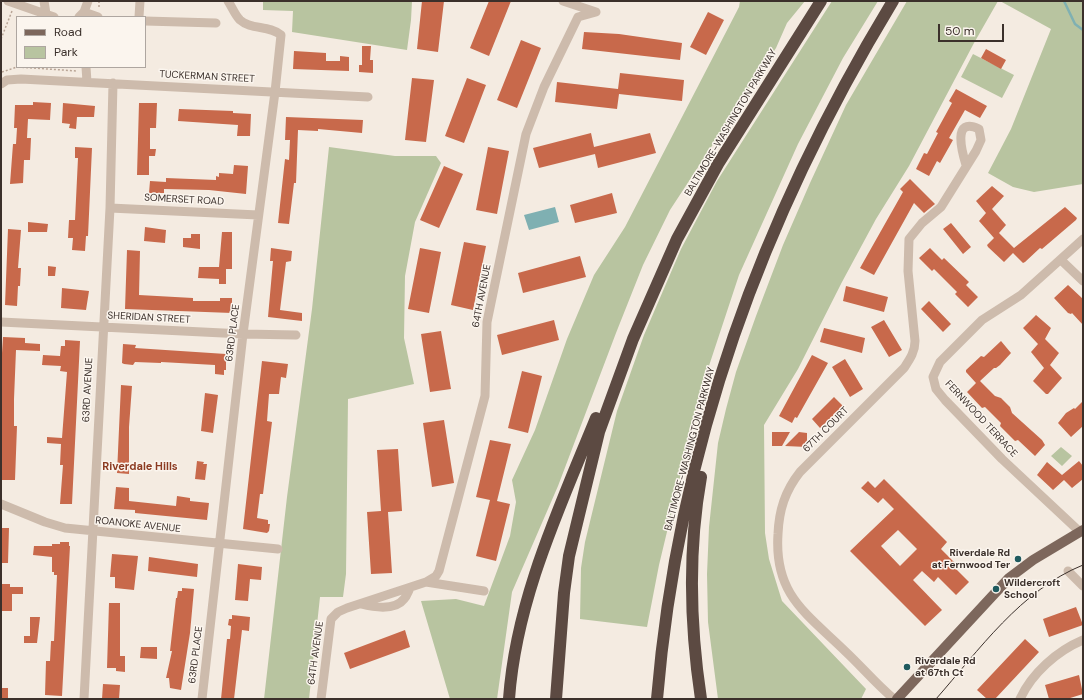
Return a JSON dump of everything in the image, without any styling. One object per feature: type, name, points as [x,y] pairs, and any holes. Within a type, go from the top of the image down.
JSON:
[{"type":"highway","name":"BALTIMORE-WASHINGTON PARKWAY","points":[[556,699],[564,592],[575,531],[599,432],[632,339],[677,239],[718,164],[821,1]]},
{"type":"highway","name":"BALTIMORE-WASHINGTON PARKWAY","points":[[657,699],[663,638],[677,548],[714,398],[743,308],[788,195],[842,88],[893,1]]},
{"type":"highway","points":[[509,699],[519,629],[539,560],[597,414],[632,339]]},
{"type":"highway","points":[[701,699],[693,619],[694,558],[698,491],[714,398]]},
{"type":"main road","points":[[898,699],[1009,578],[1033,560],[1082,531]]},
{"type":"street","points":[[8,1],[50,16]]},
{"type":"street","points":[[44,1],[50,16]]},
{"type":"street","points":[[82,15],[88,1]]},
{"type":"street","points":[[139,16],[140,1]]},
{"type":"street","name":"63RD PLACE","points":[[202,699],[243,334],[275,92],[281,35],[267,28],[246,23],[240,19],[228,1]]},
{"type":"street","name":"64TH AVENUE","points":[[321,699],[331,619],[338,612],[360,604],[372,607],[392,606],[404,600],[410,588],[426,582],[436,576],[439,571],[485,398],[487,372],[487,322],[526,134],[556,60],[578,18],[596,12],[563,1]]},
{"type":"street","points":[[146,21],[216,23]]},
{"type":"street","points":[[86,69],[87,82]]},
{"type":"street","name":"TUCKERMAN STREET","points":[[1,84],[7,80],[21,79],[368,97]]},
{"type":"street","name":"63RD AVENUE","points":[[84,699],[110,208],[113,83]]},
{"type":"street","name":"67TH COURT","points":[[894,699],[793,598],[787,589],[778,566],[776,552],[780,511],[786,492],[800,472],[904,368],[911,357],[915,349],[915,335],[908,271],[909,239],[922,223],[941,207],[966,165]]},
{"type":"street","name":"SOMERSET ROAD","points":[[110,208],[258,215]]},
{"type":"street","name":"FERNWOOD TERRACE","points":[[1082,531],[1002,459],[945,400],[933,382],[935,370],[940,362],[982,320],[1021,295],[1083,239]]},
{"type":"street","points":[[1061,260],[1083,281]]},
{"type":"street","name":"SHERIDAN STREET","points":[[1,322],[243,334],[296,334]]},
{"type":"street","name":"ROANOKE AVENUE","points":[[1,504],[45,522],[65,528],[278,549]]},
{"type":"street","points":[[1068,572],[1083,586]]},
{"type":"street","points":[[426,582],[484,591]]},
{"type":"street","points":[[1020,699],[1042,669],[1058,654],[1083,640]]},
{"type":"path","points":[[1,39],[12,10]]},
{"type":"path","points":[[1,72],[16,68]]},
{"type":"path","points":[[52,68],[86,69]]},
{"type":"green space","points":[[263,1],[412,1],[407,50],[292,32],[293,11],[263,10]]},
{"type":"green space","points":[[740,1],[805,1],[787,23],[776,48],[670,210],[643,265],[558,486],[512,592],[497,699],[450,699],[421,601],[456,599],[484,606],[510,536],[516,502],[512,480],[535,430],[567,339],[594,275],[625,227],[739,7]]},
{"type":"green space","points":[[832,1],[878,1],[843,58],[798,144],[739,275],[701,390],[659,565],[647,627],[580,619],[581,568],[585,542],[617,411],[644,335],[681,249],[717,181]]},
{"type":"green space","points":[[907,1],[998,1],[909,166],[876,219],[798,369],[764,425],[765,533],[769,559],[782,601],[866,689],[861,699],[718,699],[708,622],[707,574],[709,527],[718,443],[736,372],[783,245],[810,183],[846,105]]},
{"type":"green space","points":[[1000,1],[1083,1],[1083,184],[1034,192],[1013,187],[988,173],[1011,129],[1051,29]]},
{"type":"green space","points":[[973,54],[1014,75],[1002,98],[961,77]]},
{"type":"green space","points":[[329,147],[395,156],[436,156],[441,163],[415,222],[405,276],[404,338],[414,384],[348,399],[346,574],[343,597],[320,597],[309,699],[264,699],[287,497],[312,309]]},
{"type":"green space","points":[[1061,447],[1072,456],[1062,466],[1051,456]]},
{"type":"water","points":[[555,207],[559,222],[529,230],[524,215]]},
{"type":"building","points":[[422,1],[444,1],[438,52],[417,49]]},
{"type":"building","points":[[489,1],[511,1],[489,56],[470,48]]},
{"type":"building","points":[[708,12],[724,20],[706,55],[690,47]]},
{"type":"building","points":[[584,32],[619,34],[682,43],[680,60],[582,49]]},
{"type":"building","points":[[521,40],[541,48],[517,108],[497,100]]},
{"type":"building","points":[[362,46],[371,46],[370,60],[373,60],[373,73],[359,72],[359,65],[362,65]]},
{"type":"building","points":[[986,49],[1006,60],[1001,69],[981,58]]},
{"type":"building","points":[[294,51],[326,53],[326,61],[340,61],[340,56],[349,57],[349,71],[293,69]]},
{"type":"building","points":[[620,73],[684,80],[682,101],[619,94],[617,109],[555,102],[557,82],[618,89]]},
{"type":"building","points":[[412,78],[434,80],[426,142],[405,140]]},
{"type":"building","points":[[467,78],[486,85],[464,143],[445,136]]},
{"type":"building","points":[[956,89],[987,106],[980,118],[965,110],[949,138],[953,140],[940,163],[937,161],[929,176],[916,169],[924,153],[927,154],[938,133],[936,132],[952,103],[949,101]]},
{"type":"building","points":[[33,102],[51,103],[50,120],[28,119],[27,138],[31,138],[30,160],[24,160],[23,183],[10,184],[13,144],[16,144],[17,128],[14,128],[15,105],[33,105]]},
{"type":"building","points":[[63,103],[95,106],[94,117],[77,117],[76,129],[69,128],[70,124],[62,123]]},
{"type":"building","points":[[139,103],[157,103],[156,128],[150,128],[150,149],[156,149],[155,156],[149,156],[149,175],[137,175]]},
{"type":"building","points":[[179,109],[233,111],[233,113],[251,114],[250,136],[237,136],[238,125],[178,121]]},
{"type":"building","points":[[286,117],[363,120],[362,133],[318,129],[318,131],[298,130],[296,183],[294,183],[289,224],[278,223],[285,159],[289,160],[290,140],[285,140]]},
{"type":"building","points":[[591,133],[594,147],[650,133],[656,153],[598,168],[595,154],[539,168],[533,148]]},
{"type":"building","points":[[75,147],[92,148],[88,236],[86,236],[85,251],[72,250],[73,238],[68,238],[69,220],[75,220],[78,158],[75,158]]},
{"type":"building","points":[[488,147],[509,151],[497,214],[476,210]]},
{"type":"building","points":[[234,165],[248,166],[246,194],[209,190],[164,189],[164,193],[149,193],[150,181],[166,182],[166,178],[216,180],[216,176],[219,177],[219,173],[233,174]]},
{"type":"building","points":[[444,166],[463,174],[439,228],[420,220]]},
{"type":"building","points":[[910,179],[935,204],[924,213],[914,203],[874,275],[860,268],[903,192],[900,189]]},
{"type":"building","points":[[992,186],[1004,196],[992,209],[1006,225],[999,233],[1014,248],[1065,207],[1077,218],[1025,262],[1023,263],[1013,253],[1004,262],[988,247],[987,245],[994,238],[979,221],[986,213],[976,201]]},
{"type":"building","points":[[612,193],[617,213],[575,223],[570,205]]},
{"type":"building","points":[[28,222],[48,224],[47,232],[28,232]]},
{"type":"building","points":[[951,223],[971,247],[963,254],[943,229]]},
{"type":"building","points":[[145,227],[166,230],[165,243],[144,241]]},
{"type":"building","points":[[8,229],[21,230],[18,268],[21,268],[17,306],[5,305]]},
{"type":"building","points":[[222,232],[232,232],[232,269],[226,269],[226,284],[219,284],[219,279],[198,278],[199,267],[219,267]]},
{"type":"building","points":[[191,234],[200,234],[200,249],[183,247],[183,238],[191,238]]},
{"type":"building","points":[[464,242],[486,246],[473,310],[451,305]]},
{"type":"building","points":[[271,248],[292,251],[291,261],[286,262],[280,310],[302,313],[302,321],[268,317],[273,261],[270,261]]},
{"type":"building","points":[[420,248],[441,252],[429,313],[408,309]]},
{"type":"building","points":[[930,248],[942,260],[944,258],[969,282],[966,285],[978,297],[968,307],[955,294],[957,292],[934,269],[932,271],[919,258]]},
{"type":"building","points":[[127,250],[140,251],[139,295],[193,298],[193,301],[220,301],[220,298],[232,298],[232,313],[125,309]]},
{"type":"building","points":[[580,256],[586,277],[523,293],[518,273]]},
{"type":"building","points":[[48,266],[56,267],[55,276],[48,276]]},
{"type":"building","points":[[1068,285],[1083,299],[1083,325],[1072,313],[1068,313],[1054,298]]},
{"type":"building","points":[[846,286],[888,297],[884,312],[843,301]]},
{"type":"building","points":[[62,288],[89,291],[86,310],[61,308]]},
{"type":"building","points":[[929,301],[951,324],[943,332],[921,309]]},
{"type":"building","points":[[1036,315],[1051,328],[1045,339],[1059,353],[1050,365],[1062,378],[1048,394],[1046,394],[1033,381],[1044,368],[1031,352],[1038,344],[1023,328]]},
{"type":"building","points":[[554,320],[559,340],[502,355],[497,335]]},
{"type":"building","points":[[884,320],[902,350],[889,357],[871,327]]},
{"type":"building","points":[[824,328],[865,338],[862,353],[820,342]]},
{"type":"building","points":[[441,331],[451,389],[430,392],[421,334]]},
{"type":"building","points":[[3,337],[25,338],[25,343],[40,344],[40,351],[16,350],[14,399],[14,426],[17,426],[15,480],[2,480],[1,369]]},
{"type":"building","points":[[65,340],[80,341],[72,504],[60,504],[63,465],[60,465],[61,444],[47,443],[47,437],[62,438],[67,372],[60,371],[61,366],[42,365],[43,355],[60,356],[61,346],[65,346]]},
{"type":"building","points":[[1001,341],[1011,353],[1000,365],[994,368],[980,381],[995,396],[1001,398],[1010,407],[1012,413],[1042,440],[1045,445],[1035,456],[1018,440],[1015,441],[1000,426],[1001,423],[985,407],[982,408],[967,392],[976,383],[966,372],[966,370],[981,356],[984,357]]},
{"type":"building","points":[[123,344],[136,345],[135,348],[226,354],[226,370],[224,370],[224,375],[215,374],[215,365],[161,362],[135,362],[133,365],[124,364],[122,363]]},
{"type":"building","points":[[812,355],[828,363],[797,418],[795,417],[792,423],[779,416]]},
{"type":"building","points":[[845,359],[863,389],[850,397],[832,367]]},
{"type":"building","points":[[262,361],[288,364],[286,378],[281,377],[279,394],[269,394],[267,421],[272,422],[263,494],[260,494],[257,518],[268,520],[268,524],[270,524],[269,531],[267,533],[243,529]]},
{"type":"building","points":[[522,371],[542,376],[528,433],[508,428]]},
{"type":"building","points":[[121,385],[132,386],[129,427],[129,474],[117,473]]},
{"type":"building","points":[[205,393],[218,395],[213,433],[201,431]]},
{"type":"building","points":[[834,397],[843,406],[820,428],[812,419]]},
{"type":"building","points":[[1083,401],[1083,426],[1071,437],[1058,423],[1066,413],[1074,408],[1075,409]]},
{"type":"building","points":[[444,420],[454,483],[432,487],[423,423]]},
{"type":"building","points":[[772,432],[790,432],[782,446],[772,446]]},
{"type":"building","points":[[799,432],[807,433],[807,447],[785,446]]},
{"type":"building","points":[[490,440],[511,444],[497,501],[510,504],[496,561],[476,556],[490,500],[476,497]]},
{"type":"building","points":[[398,449],[402,511],[388,512],[392,573],[371,574],[367,512],[381,511],[377,450]]},
{"type":"building","points":[[197,461],[207,464],[205,480],[195,479]]},
{"type":"building","points":[[1079,461],[1083,466],[1083,479],[1072,488],[1064,480],[1053,490],[1037,475],[1047,462],[1062,475]]},
{"type":"building","points":[[884,479],[947,542],[941,549],[954,562],[952,565],[969,582],[956,595],[938,577],[934,582],[922,571],[913,580],[942,610],[925,626],[850,551],[894,509],[883,498],[878,503],[861,488],[868,481],[875,488]],"holes":[[[898,530],[917,549],[900,566],[881,546]]]},
{"type":"building","points":[[116,487],[129,488],[129,501],[176,506],[177,496],[190,498],[190,501],[209,503],[207,520],[135,513],[135,510],[114,509]]},
{"type":"building","points":[[1,528],[9,528],[8,563],[1,563]]},
{"type":"building","points":[[60,542],[69,542],[70,546],[62,696],[45,695],[46,661],[50,661],[51,641],[54,641],[57,575],[54,575],[54,572],[52,572],[52,557],[33,555],[34,546],[52,546],[52,544],[60,544]]},
{"type":"building","points":[[112,554],[138,556],[134,590],[115,588],[115,577],[110,577]]},
{"type":"building","points":[[149,557],[198,564],[197,577],[148,571]]},
{"type":"building","points":[[238,564],[262,567],[261,580],[250,579],[248,601],[235,600]]},
{"type":"building","points":[[1,584],[10,584],[10,587],[23,587],[23,594],[12,594],[12,611],[1,611]]},
{"type":"building","points":[[182,588],[194,589],[190,633],[181,690],[170,688],[169,678],[166,678],[172,651],[170,651],[176,598],[178,591],[182,591]]},
{"type":"building","points":[[109,603],[120,603],[120,656],[125,656],[125,672],[116,671],[116,668],[107,668]]},
{"type":"building","points":[[1076,607],[1083,625],[1049,637],[1043,619]]},
{"type":"building","points":[[232,615],[250,617],[249,631],[242,630],[234,699],[221,699],[227,639],[230,639],[231,626],[228,625],[229,619],[232,619]]},
{"type":"building","points":[[30,617],[40,617],[37,643],[24,643],[24,636],[30,636]]},
{"type":"building","points":[[405,630],[410,647],[350,669],[344,653]]},
{"type":"building","points":[[1025,639],[1039,652],[995,699],[987,699],[977,690]]},
{"type":"building","points":[[141,647],[157,647],[157,659],[140,658]]},
{"type":"building","points":[[1079,675],[1083,694],[1067,699],[1049,699],[1045,685]]},
{"type":"building","points":[[103,684],[120,685],[119,699],[102,699]]},
{"type":"building","points":[[1,688],[8,688],[8,699],[1,699]]},
{"type":"waterway","points":[[1064,1],[1075,24],[1083,30]]},
{"type":"tram line","points":[[936,699],[1002,623],[1021,605],[1061,576],[1083,565]]},
{"type":"place","name":"Riverdale Rd at Fernwood Ter","points":[[1018,559]]},
{"type":"place","name":"Wildercroft School","points":[[996,589]]},
{"type":"place","name":"Riverdale Rd at 67th Ct","points":[[907,667]]},
{"type":"district","name":"Riverdale Hills","points":[[140,467]]}]
